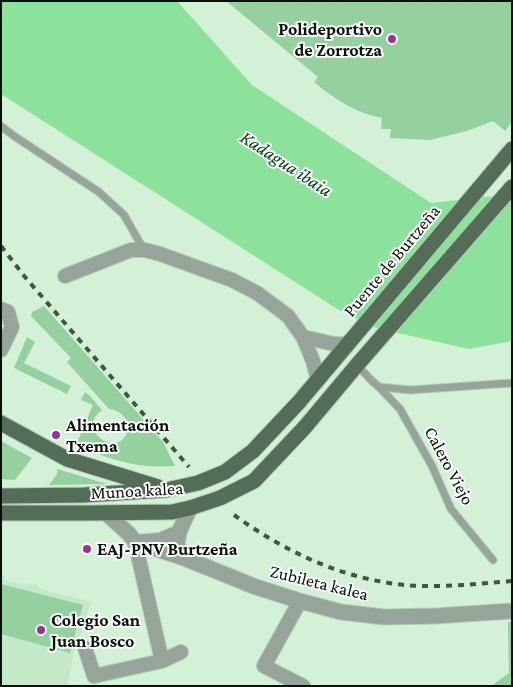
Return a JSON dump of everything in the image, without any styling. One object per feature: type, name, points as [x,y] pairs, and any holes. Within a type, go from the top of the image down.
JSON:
[{"type":"main road","name":"Puente de Burtzeña","points":[[318,380],[512,149]]},
{"type":"main road","points":[[360,361],[512,187]]},
{"type":"main road","name":"Munoa kalea","points":[[1,513],[172,512],[220,498],[254,481],[305,427],[360,361]]},
{"type":"main road","name":"Munoa kalea","points":[[1,496],[84,495],[166,490],[198,483],[225,472],[253,451],[318,380]]},
{"type":"main road","points":[[1,423],[67,459],[166,490]]},
{"type":"street","points":[[65,276],[131,250],[145,250],[232,280],[256,293],[288,316],[303,337],[318,380]]},
{"type":"street","points":[[1,309],[8,312],[12,327],[1,350]]},
{"type":"street","points":[[303,337],[334,344],[347,344]]},
{"type":"street","points":[[184,558],[178,545],[179,532],[190,508]]},
{"type":"street","points":[[106,513],[136,542],[162,661]]},
{"type":"street","points":[[136,542],[160,540],[179,532]]},
{"type":"street","name":"Zubileta kalea","points":[[136,542],[184,558],[256,587],[341,612],[384,617],[512,611]]},
{"type":"street","points":[[300,601],[264,666],[302,686]]},
{"type":"street","points":[[85,648],[94,676],[162,661],[181,652]]},
{"type":"lane","points":[[1,126],[100,192],[124,215],[145,250]]},
{"type":"lane","name":"Calero Viejo","points":[[360,361],[371,380],[400,409],[432,466],[451,509],[493,560]]},
{"type":"lane","points":[[379,387],[410,390],[512,383]]},
{"type":"shaded area","name":"Polideportivo de Zorrotza","points":[[226,1],[512,1],[512,122],[505,131],[493,121],[467,131],[430,140],[390,138],[391,129],[381,129],[382,118],[354,109],[329,94],[314,82],[318,77]]},
{"type":"shaded area","points":[[44,306],[163,442],[175,466],[138,465],[102,456],[76,445],[93,405],[81,400],[85,392],[102,410],[95,417],[93,424],[94,431],[98,436],[110,443],[117,443],[126,436],[128,426],[124,416],[115,410],[109,409],[67,362],[71,358],[31,316],[32,312]]},
{"type":"shaded area","points":[[27,337],[35,342],[24,363],[71,386],[67,394],[14,368]]},
{"type":"shaded area","points":[[1,441],[32,458],[15,480],[1,479]]},
{"type":"shaded area","points":[[57,469],[107,484],[49,485],[57,474]]},
{"type":"shaded area","name":"Colegio San Juan Bosco","points":[[1,576],[5,576],[5,580],[26,585],[27,583],[38,585],[38,588],[91,602],[72,659],[68,686],[1,686]]},
{"type":"shaded area","points":[[1,584],[83,605],[70,653],[1,634]]},
{"type":"shaded area","points":[[508,622],[512,622],[512,686],[491,686],[509,673]]},
{"type":"water","name":"Kadagua ibaia","points":[[1,1],[177,1],[252,85],[431,203],[512,194],[512,341],[469,349],[376,328],[339,310],[1,94]]},
{"type":"railway","points":[[1,246],[25,277],[189,467]]},
{"type":"railway","points":[[234,515],[293,551],[336,570],[359,577],[418,586],[512,581]]},
{"type":"place","name":"Polideportivo de Zorrotza","points":[[392,39]]},
{"type":"place","name":"Alimentación Txema","points":[[56,435]]},
{"type":"place","name":"EAJ-PNV Burtzeña","points":[[87,549]]},
{"type":"place","name":"Colegio San Juan Bosco","points":[[41,630]]}]
